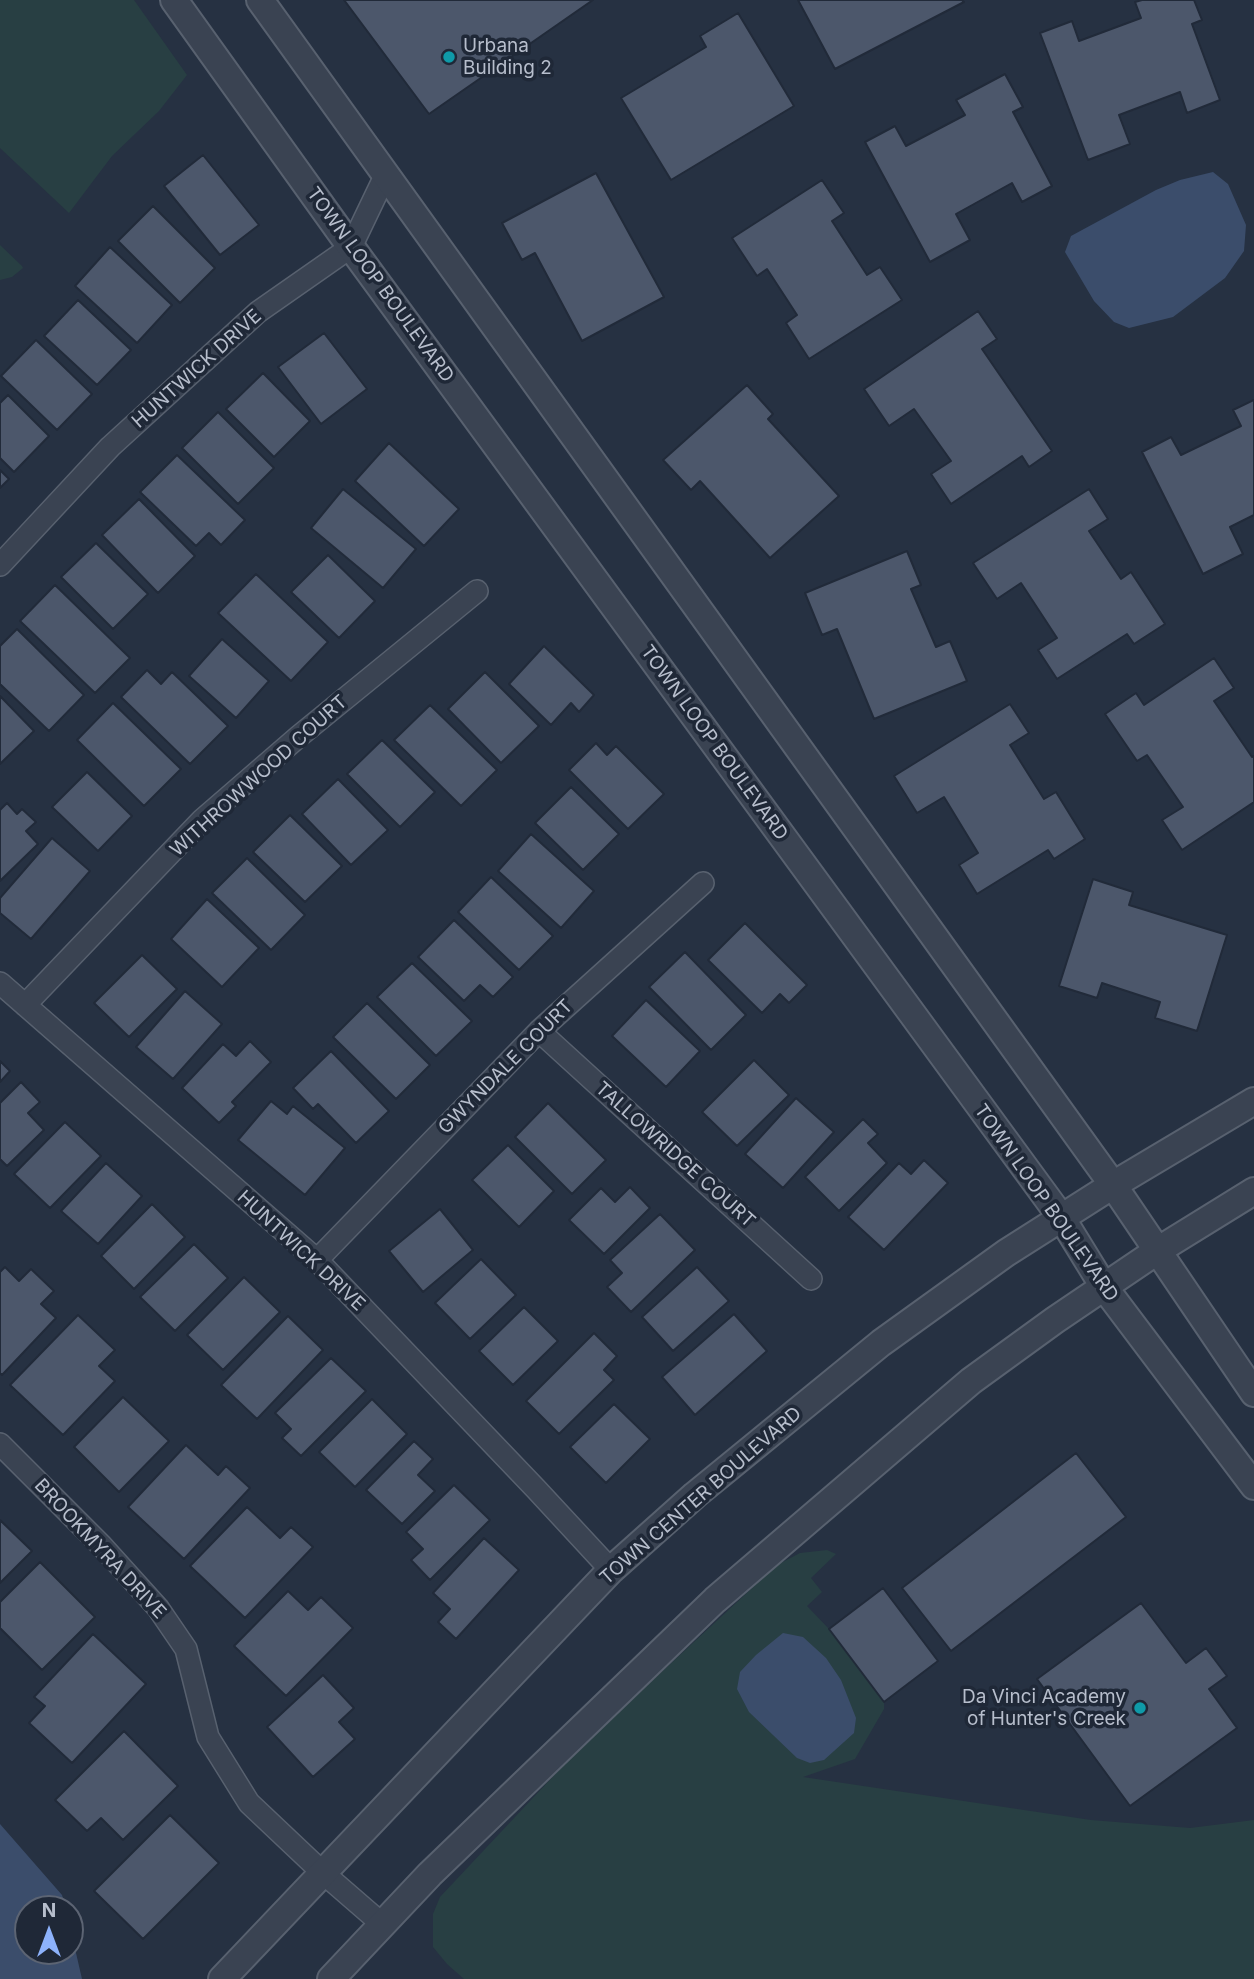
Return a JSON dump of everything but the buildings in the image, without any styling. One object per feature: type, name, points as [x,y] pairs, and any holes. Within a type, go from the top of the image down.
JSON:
[{"type":"street","name":"TOWN LOOP BOULEVARD","points":[[174,0],[351,247],[1061,1217],[1104,1287],[1254,1486]]},
{"type":"street","points":[[260,0],[1113,1185],[1254,1393]]},
{"type":"street","name":"HUNTWICK DRIVE","points":[[0,565],[110,447],[238,330],[258,312],[351,247],[386,174]]},
{"type":"street","name":"WITHROWWOOD COURT","points":[[24,1005],[202,820],[298,737],[477,591]]},
{"type":"street","name":"GWYNDALE COURT","points":[[317,1259],[539,1031],[703,883]]},
{"type":"street","name":"HUNTWICK DRIVE","points":[[0,983],[317,1259],[611,1570]]},
{"type":"street","name":"TALLOWRIDGE COURT","points":[[539,1031],[811,1279]]},
{"type":"street","name":"TOWN CENTER BOULEVARD","points":[[222,1979],[611,1570],[695,1496],[881,1343],[1006,1253],[1254,1101]]},
{"type":"street","points":[[331,1979],[430,1874],[715,1600],[971,1381],[1157,1251],[1254,1191]]},
{"type":"street","name":"BROOKMYRA DRIVE","points":[[0,1444],[102,1546],[158,1608],[187,1649],[208,1737],[249,1803],[382,1924]]},
{"type":"green space","points":[[0,0],[134,0],[187,75],[159,111],[112,156],[69,213],[0,148]]},
{"type":"green space","points":[[0,245],[23,268],[12,277],[0,280]]},
{"type":"green space","points":[[827,1550],[836,1554],[811,1578],[822,1592],[807,1606],[829,1629],[884,1702],[884,1709],[855,1759],[803,1777],[1091,1820],[1190,1828],[1254,1820],[1254,1979],[464,1979],[447,1964],[433,1947],[433,1914],[440,1897],[561,1768],[777,1565],[800,1553]]},
{"type":"water","points":[[1213,172],[1228,184],[1246,225],[1244,251],[1225,278],[1173,317],[1129,328],[1114,322],[1094,301],[1065,252],[1071,236],[1156,190],[1180,180]]},
{"type":"water","points":[[783,1633],[803,1637],[826,1658],[841,1680],[856,1718],[854,1733],[824,1760],[810,1763],[797,1758],[749,1712],[737,1689],[740,1672]]},
{"type":"water","points":[[0,1824],[62,1895],[14,1895],[14,1965],[79,1965],[82,1979],[0,1979]]},
{"type":"place","name":"Urbana Building 2","points":[[449,57]]},
{"type":"place","name":"Da Vinci Academy of Hunter's Creek","points":[[1140,1708]]}]
